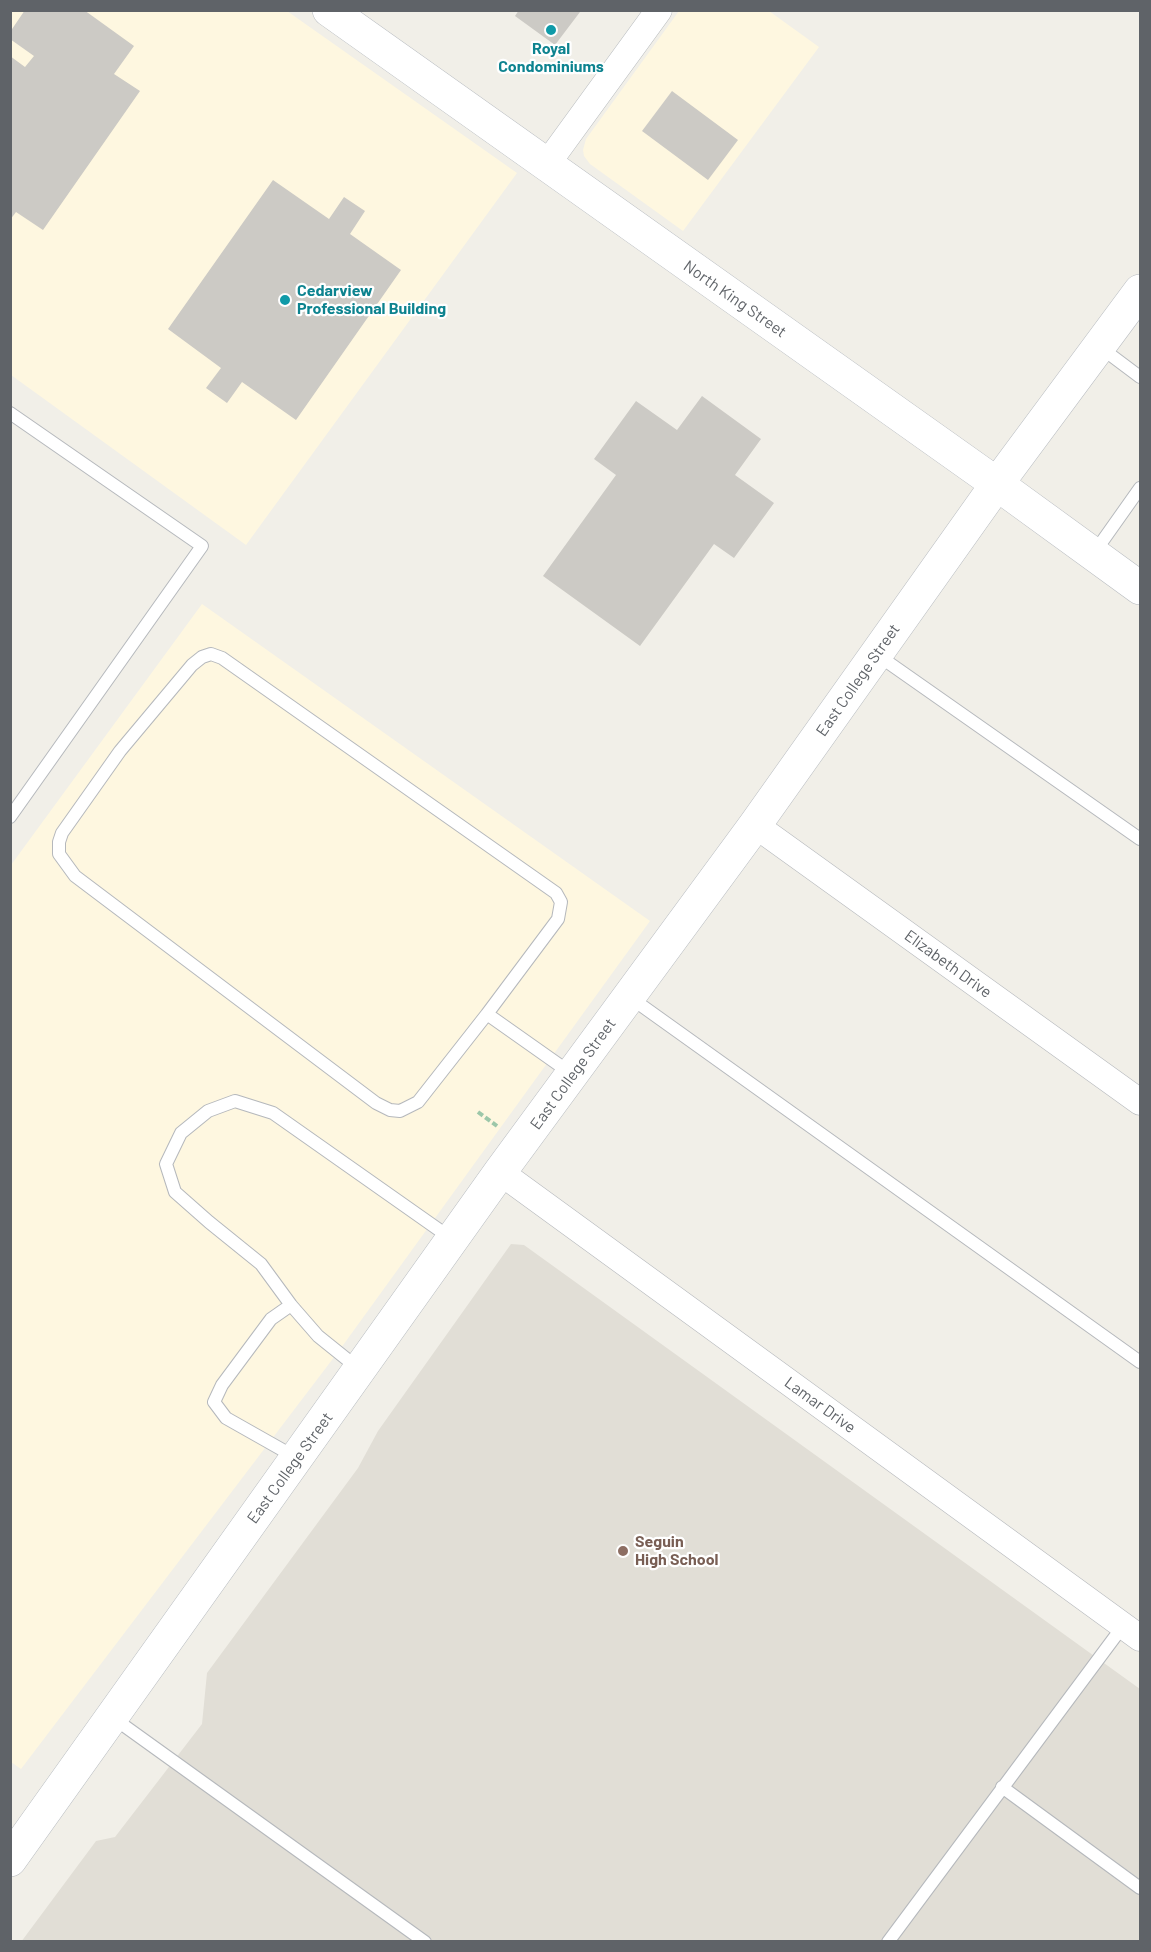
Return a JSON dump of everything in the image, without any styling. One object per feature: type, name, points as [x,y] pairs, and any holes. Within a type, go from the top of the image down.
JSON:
[{"type":"street","name":"North King Street","points":[[329,10],[1140,588]]},
{"type":"street","points":[[546,164],[659,10]]},
{"type":"street","name":"East College Street","points":[[10,1860],[501,1172],[755,825],[997,484],[1140,291]]},
{"type":"street","name":"Elizabeth Drive","points":[[755,825],[1140,1102]]},
{"type":"street","name":"Lamar Drive","points":[[501,1172],[1132,1632]]},
{"type":"lane","points":[[1099,347],[1140,377]]},
{"type":"lane","points":[[10,412],[202,546],[10,817]]},
{"type":"lane","points":[[1093,554],[1140,488]]},
{"type":"lane","points":[[211,654],[222,658],[556,893],[561,902],[558,919],[487,1014],[418,1102],[399,1111],[390,1110],[376,1103],[75,876],[59,854],[62,833],[120,751],[192,665],[202,657],[211,654]]},
{"type":"lane","points":[[877,654],[1140,839]]},
{"type":"lane","points":[[630,996],[1140,1362]]},
{"type":"lane","points":[[487,1014],[573,1075]]},
{"type":"lane","points":[[360,1370],[318,1336],[291,1305],[261,1264],[175,1192],[166,1164],[182,1133],[208,1110],[235,1101],[273,1113],[453,1240]]},
{"type":"lane","points":[[291,1305],[271,1319],[222,1385],[214,1402],[226,1418],[297,1459]]},
{"type":"lane","points":[[888,1941],[1002,1787],[1132,1632]]},
{"type":"lane","points":[[111,1717],[425,1941]]},
{"type":"lane","points":[[1002,1787],[1140,1888]]},
{"type":"path","points":[[478,1112],[497,1126]]},
{"type":"shaded area","points":[[11,11],[287,11],[517,173],[246,545],[11,375]]},
{"type":"shaded area","points":[[679,11],[769,11],[819,47],[683,231],[590,164],[583,150],[586,139]]},
{"type":"shaded area","points":[[202,604],[650,921],[341,1348],[21,1769],[11,1762],[11,865]]},
{"type":"shaded area","name":"Seguin High School","points":[[511,1244],[524,1245],[1140,1689],[1140,1941],[21,1942],[96,1841],[115,1837],[202,1724],[207,1673],[358,1468],[378,1431]]},
{"type":"building","points":[[25,10],[84,10],[134,46],[114,74],[140,91],[43,230],[16,212],[10,220],[10,56],[25,67],[34,56],[10,39],[10,32]]},
{"type":"building","name":"Royal Condominiums","points":[[519,10],[578,10],[580,12],[555,45],[515,16]]},
{"type":"building","points":[[672,91],[738,140],[708,180],[642,131]]},
{"type":"building","name":"Cedarview Professional Building","points":[[273,180],[329,219],[344,197],[365,211],[350,234],[401,270],[296,420],[242,382],[227,403],[206,388],[221,368],[168,329]]},
{"type":"building","points":[[702,396],[761,439],[735,475],[774,503],[734,558],[714,544],[640,646],[543,576],[616,475],[594,459],[636,401],[677,430]]},
{"type":"place","name":"Royal Condominiums","points":[[551,30]]},
{"type":"place","name":"Cedarview Professional Building","points":[[285,300]]},
{"type":"place","name":"Seguin High School","points":[[623,1551]]}]
